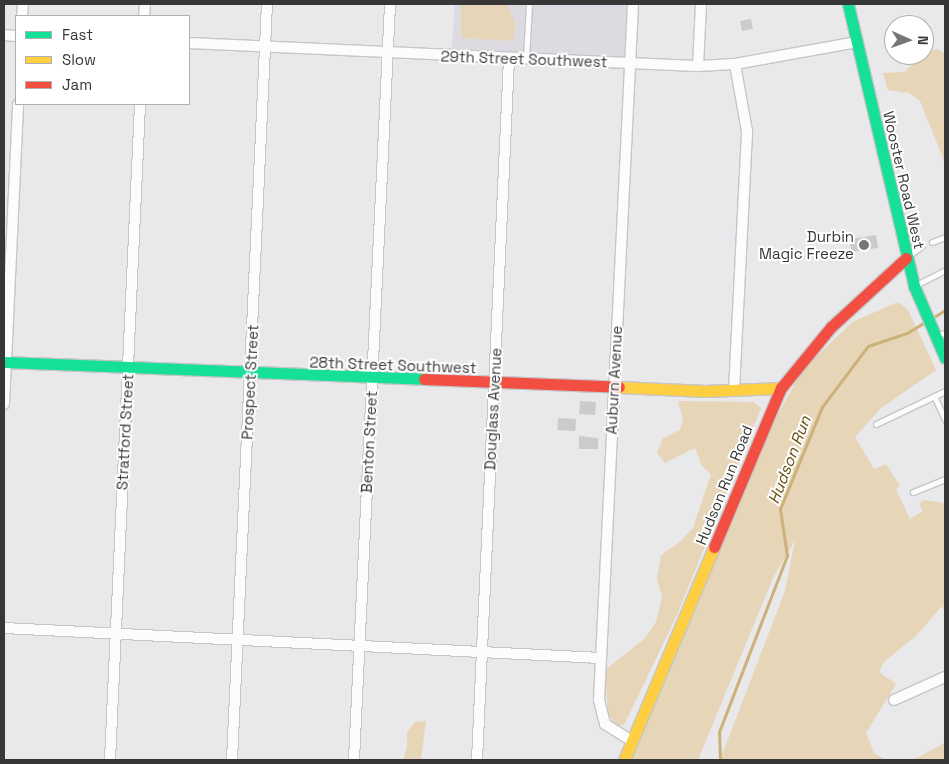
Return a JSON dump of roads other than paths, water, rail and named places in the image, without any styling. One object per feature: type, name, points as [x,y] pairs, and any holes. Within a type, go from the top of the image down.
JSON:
[{"type":"main road","name":"Wooster Road West","points":[[848,4],[906,258],[914,286],[922,305],[938,333],[945,358]]},
{"type":"main road","name":"Hudson Run Road","points":[[624,760],[781,388],[831,327],[906,258]]},
{"type":"main road","name":"28th Street Southwest","points":[[5,362],[372,380],[614,388],[734,390],[781,388]]},
{"type":"street","name":"Prospect Street","points":[[232,760],[267,4]]},
{"type":"street","name":"Benton Street","points":[[354,760],[390,4]]},
{"type":"street","name":"Auburn Avenue","points":[[632,741],[609,728],[601,716],[601,658],[633,4]]},
{"type":"street","points":[[698,66],[701,4]]},
{"type":"street","name":"29th Street Southwest","points":[[190,43],[698,66],[735,64],[857,42]]},
{"type":"street","name":"Douglass Avenue","points":[[477,760],[509,58]]},
{"type":"street","points":[[734,390],[747,131],[735,64]]},
{"type":"street","points":[[4,404],[18,105]]},
{"type":"street","name":"Stratford Street","points":[[110,760],[140,105]]},
{"type":"street","points":[[4,628],[601,658]]},
{"type":"street","points":[[894,700],[945,677]]},
{"type":"lane","points":[[526,59],[529,4]]},
{"type":"lane","points":[[932,242],[945,237]]},
{"type":"lane","points":[[906,258],[922,246]]},
{"type":"lane","points":[[914,286],[945,270]]},
{"type":"lane","points":[[876,424],[945,391]]},
{"type":"lane","points":[[934,396],[945,420]]},
{"type":"lane","points":[[913,492],[945,479]]},
{"type":"waterway","name":"Hudson Run","points":[[934,317],[945,310]]},
{"type":"waterway","name":"Hudson Run","points":[[720,760],[719,732],[787,556],[780,509],[822,407],[868,346],[907,333],[925,322]]},
{"type":"place","name":"Durbin Magic Freeze","points":[[864,245]]}]
